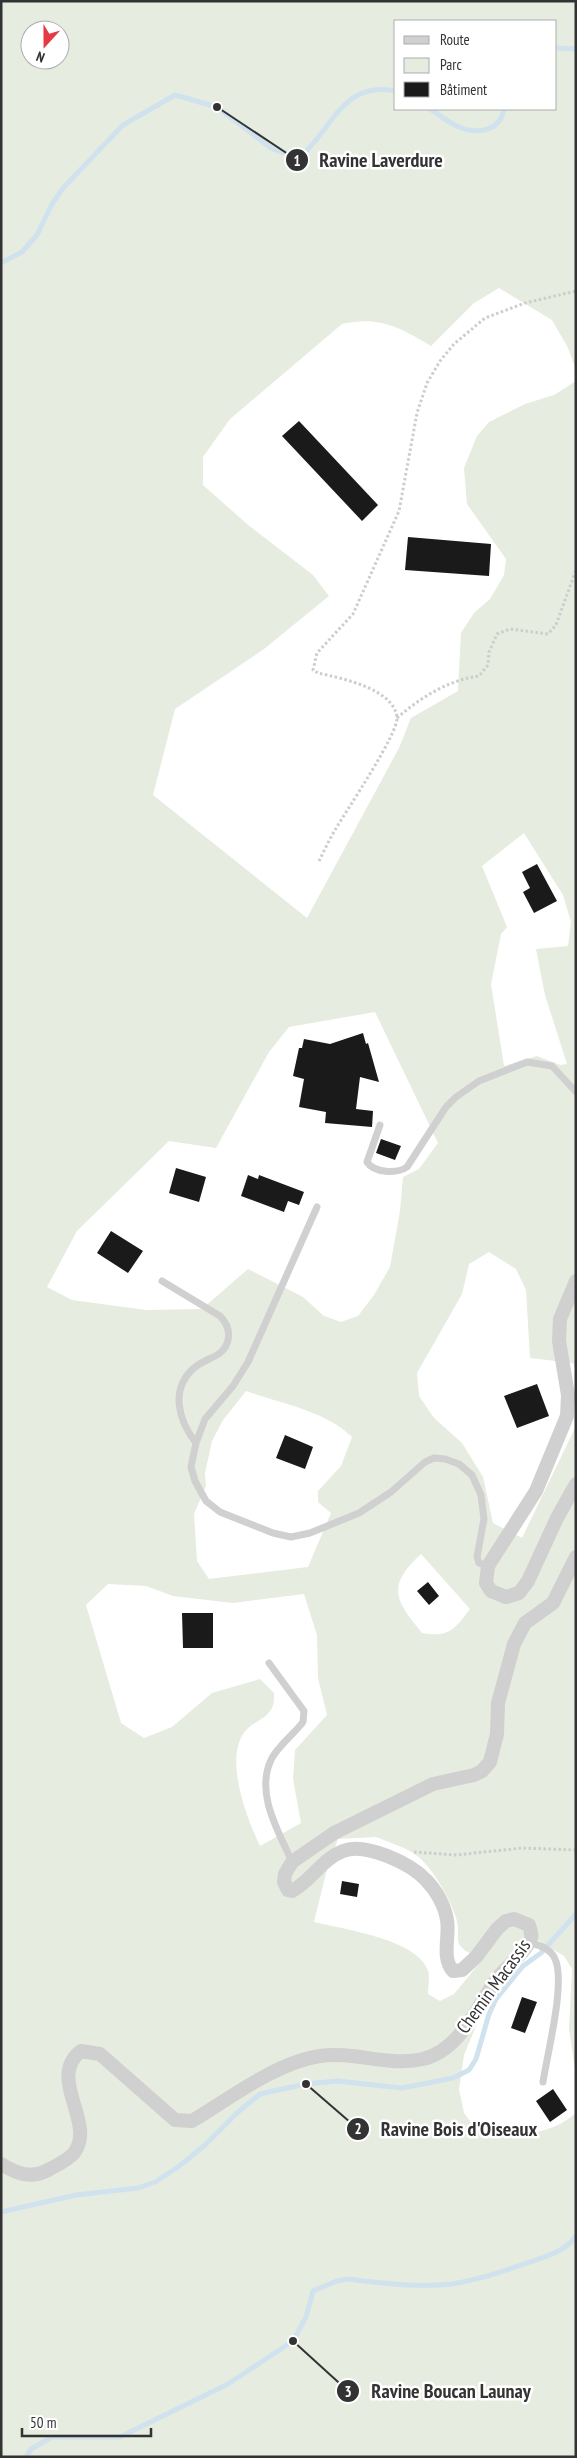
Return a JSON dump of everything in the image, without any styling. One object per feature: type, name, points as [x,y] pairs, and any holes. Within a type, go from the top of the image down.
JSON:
[{"type":"street","points":[[576,1282],[560,1318],[559,1341],[568,1395],[567,1416],[536,1491],[488,1566],[486,1583],[491,1591],[506,1597],[523,1588],[576,1484]]},
{"type":"street","points":[[292,1862],[334,1833],[433,1784],[474,1775],[482,1771],[490,1762],[497,1734],[498,1703],[514,1644],[525,1623],[553,1603],[576,1557]]},
{"type":"street","name":"Chemin Macassis","points":[[1,2164],[24,2175],[39,2174],[62,2162],[74,2152],[79,2141],[79,2124],[68,2086],[68,2077],[74,2057],[81,2051],[100,2054],[175,2120],[192,2121],[290,2064],[321,2056],[387,2062],[423,2059],[446,2049],[471,2020],[496,1980],[536,1944],[528,1926],[514,1919],[506,1921],[497,1929],[476,1957],[462,1970],[454,1971],[449,1966],[446,1953],[448,1930],[446,1913],[439,1897],[426,1879],[390,1857],[365,1850],[341,1852],[318,1868],[301,1886],[288,1890],[284,1882],[285,1874],[292,1862]]},
{"type":"lane","points":[[380,1125],[367,1162],[369,1166],[376,1169],[400,1172],[407,1167],[446,1107],[456,1096],[479,1081],[527,1062],[552,1066],[576,1092]]},
{"type":"lane","points":[[317,1207],[248,1362],[233,1386],[205,1419],[196,1443],[191,1467],[196,1481],[206,1501],[220,1512],[273,1533],[291,1537],[310,1534],[359,1513],[391,1492],[426,1462],[434,1458],[459,1464],[472,1476],[481,1495],[484,1519],[477,1556],[479,1563],[488,1566]]},
{"type":"lane","points":[[162,1282],[220,1316],[226,1322],[229,1334],[226,1346],[220,1354],[195,1367],[180,1384],[178,1396],[181,1412],[188,1433],[196,1443]]},
{"type":"lane","points":[[269,1663],[304,1711],[304,1722],[271,1758],[266,1788],[269,1810],[292,1862]]},
{"type":"lane","points":[[536,1944],[550,1952],[558,1967],[558,1994],[542,2082]]},
{"type":"path","points":[[319,861],[334,831],[373,769],[395,727],[397,718],[394,708],[381,696],[363,684],[318,673],[314,670],[314,661],[317,653],[353,614],[399,511],[417,413],[427,383],[454,344],[485,318],[525,303],[576,291]]},
{"type":"path","points":[[397,718],[435,691],[464,678],[479,676],[488,666],[489,652],[497,634],[510,629],[548,634],[556,625],[576,570]]},
{"type":"path","points":[[390,1857],[400,1852],[456,1855],[522,1848],[576,1850]]},
{"type":"green space","points":[[1,1],[576,1],[576,369],[567,346],[552,320],[499,288],[474,303],[431,346],[409,333],[378,322],[367,321],[342,324],[230,419],[203,457],[203,485],[247,524],[313,575],[329,596],[264,649],[175,709],[153,795],[307,918],[399,748],[411,718],[458,691],[461,633],[474,613],[490,599],[504,575],[506,559],[467,504],[464,468],[477,436],[489,422],[525,404],[554,395],[576,381],[576,1370],[573,1363],[530,1358],[526,1290],[516,1269],[489,1252],[469,1264],[462,1294],[417,1373],[419,1396],[434,1418],[462,1443],[483,1477],[493,1523],[522,1538],[575,1428],[576,1422],[576,2076],[569,2029],[572,1969],[564,1956],[534,1938],[488,1997],[464,2055],[459,2089],[464,2113],[477,2130],[529,2133],[564,2122],[576,2113],[576,2457],[1,2457]],"holes":[[[524,833],[563,895],[571,922],[568,946],[536,949],[545,995],[567,1064],[560,1065],[537,1056],[504,1066],[491,984],[501,934],[507,927],[482,866]],[[375,1012],[438,1143],[419,1169],[403,1177],[400,1211],[390,1267],[374,1295],[358,1316],[341,1322],[324,1316],[303,1297],[248,1269],[202,1309],[146,1310],[72,1300],[47,1287],[77,1231],[169,1141],[216,1148],[269,1052],[289,1027]],[[246,1391],[316,1414],[341,1428],[352,1437],[341,1466],[318,1491],[318,1502],[331,1513],[308,1567],[209,1579],[197,1561],[194,1514],[206,1486],[205,1473],[212,1441],[223,1420]],[[421,1554],[470,1609],[455,1627],[445,1633],[422,1633],[406,1612],[398,1594],[402,1576]],[[108,1584],[146,1586],[173,1596],[233,1603],[304,1594],[317,1635],[318,1678],[327,1715],[295,1750],[293,1779],[301,1823],[260,1846],[244,1807],[237,1776],[236,1761],[238,1748],[246,1730],[263,1718],[274,1702],[274,1693],[260,1679],[212,1693],[172,1727],[144,1738],[121,1723],[86,1605]],[[376,1837],[415,1854],[429,1868],[436,1877],[454,1912],[457,1921],[459,1944],[463,1949],[483,1959],[454,1994],[440,2001],[428,1994],[428,1971],[421,1960],[410,1951],[378,1937],[314,1922],[326,1873],[338,1839]]]},
{"type":"building","points":[[299,421],[378,505],[362,521],[282,436]]},
{"type":"building","points":[[408,537],[491,544],[489,576],[405,570]]},
{"type":"building","points":[[537,864],[557,901],[534,913],[523,892],[530,888],[522,872]]},
{"type":"building","points":[[363,1033],[366,1044],[368,1043],[379,1082],[360,1077],[356,1109],[373,1111],[372,1127],[325,1123],[326,1112],[299,1107],[304,1079],[293,1076],[299,1048],[302,1048],[304,1039],[330,1044]]},
{"type":"building","points":[[381,1139],[401,1146],[395,1160],[376,1153]]},
{"type":"building","points":[[176,1168],[206,1177],[199,1202],[169,1193]]},
{"type":"building","points":[[248,1175],[258,1179],[259,1175],[304,1192],[299,1205],[288,1201],[284,1212],[241,1196]]},
{"type":"building","points":[[111,1231],[143,1251],[128,1273],[97,1253]]},
{"type":"building","points":[[537,1384],[549,1416],[517,1428],[504,1396]]},
{"type":"building","points":[[285,1435],[313,1447],[305,1469],[276,1458]]},
{"type":"building","points":[[428,1582],[439,1596],[429,1605],[417,1591]]},
{"type":"building","points":[[182,1613],[213,1613],[213,1648],[183,1648]]},
{"type":"building","points":[[342,1881],[359,1884],[357,1897],[340,1894]]},
{"type":"building","points":[[522,1997],[537,2002],[525,2033],[511,2028]]},
{"type":"building","points":[[553,2089],[567,2110],[550,2122],[536,2101]]},
{"type":"waterway","points":[[557,48],[576,49]]},
{"type":"waterway","points":[[1,263],[22,252],[37,235],[52,204],[64,187],[123,125],[175,95],[217,107],[271,148],[301,156],[350,100],[363,93],[378,90],[394,91]]},
{"type":"waterway","points":[[432,110],[457,126],[479,131],[486,130],[498,123],[504,110]]},
{"type":"waterway","points":[[1,2212],[76,2195],[138,2188],[155,2182],[178,2167],[205,2145],[237,2113],[260,2094],[306,2084],[337,2081],[402,2088],[453,2078],[469,2070],[476,2059],[489,2014],[496,1999],[523,1966],[541,1953],[576,1914]]},
{"type":"waterway","points":[[26,2457],[31,2449],[52,2437],[120,2437],[228,2384],[293,2341],[306,2317],[313,2291],[337,2281],[348,2279],[400,2285],[452,2284],[481,2278],[549,2255],[561,2250],[576,2236]]},
{"type":"place","name":"Ravine Laverdure","points":[[217,107]]},
{"type":"place","name":"Ravine Bois d'Oiseaux","points":[[306,2084]]},
{"type":"place","name":"Ravine Boucan Launay","points":[[293,2341]]}]
